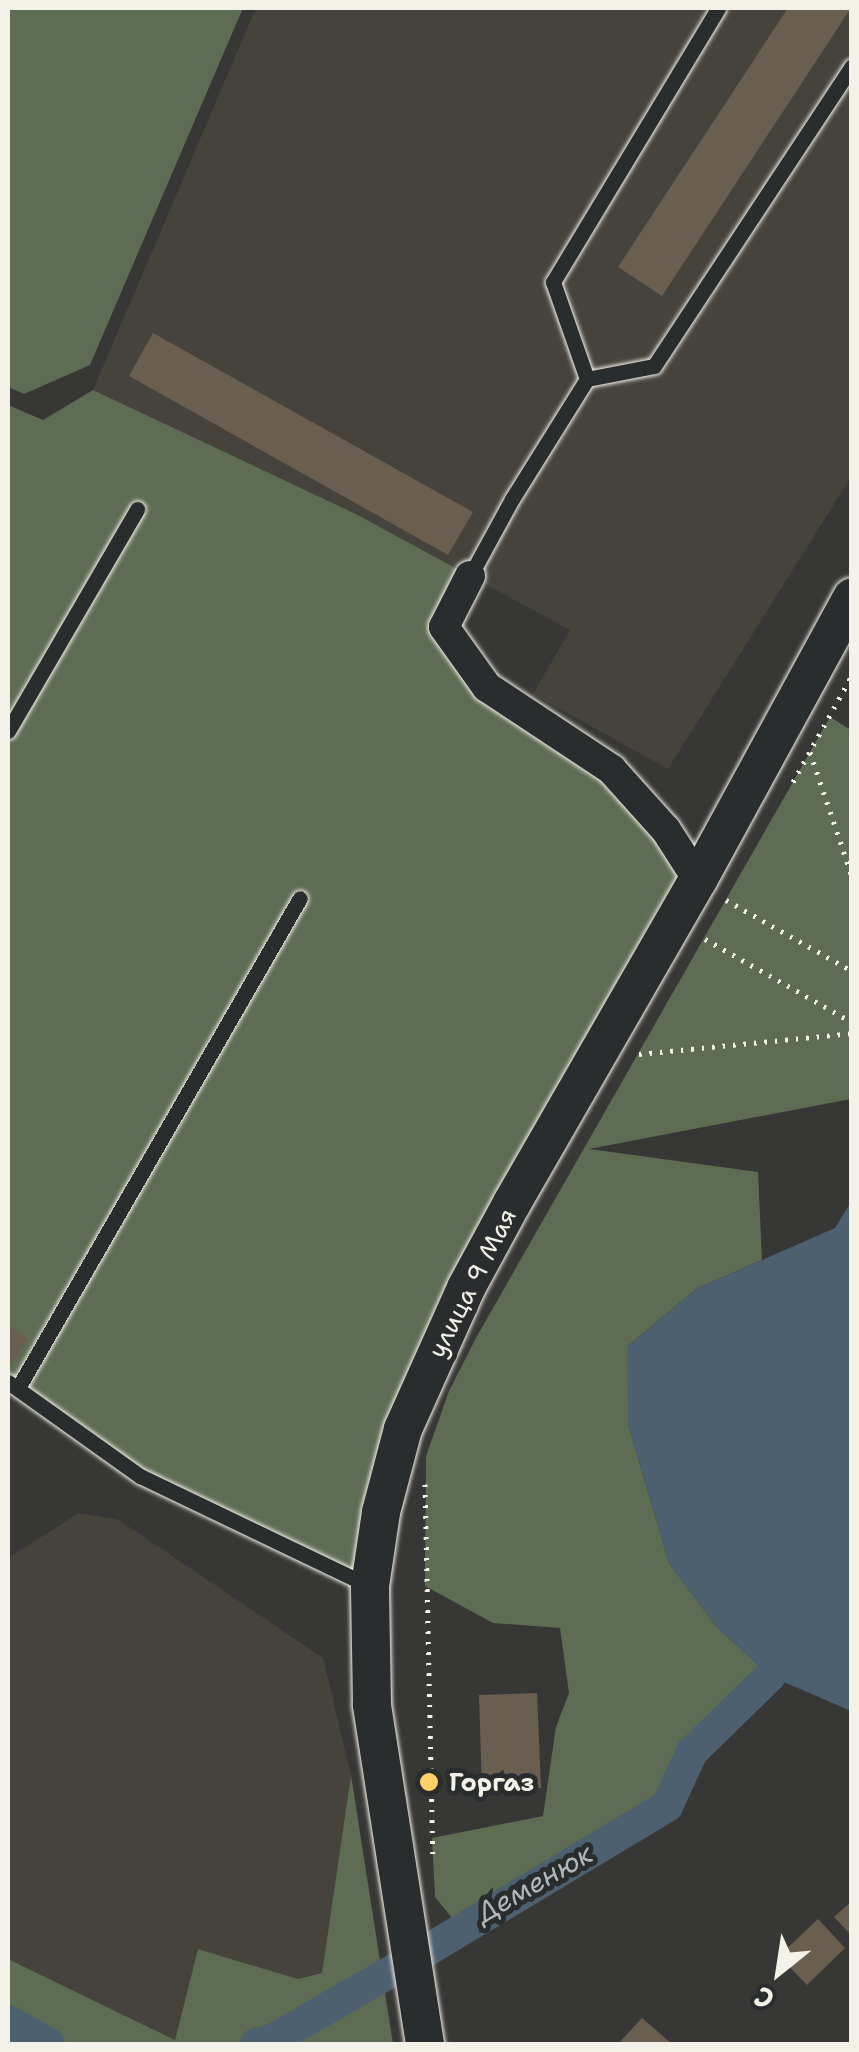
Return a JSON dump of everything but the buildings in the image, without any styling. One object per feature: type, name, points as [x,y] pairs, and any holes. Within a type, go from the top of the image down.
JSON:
[{"type":"street","points":[[470,576],[444,627],[486,688],[611,769],[666,830],[712,890]]},
{"type":"street","name":"улица 9 Мая","points":[[425,2044],[374,1734],[370,1586],[380,1512],[404,1429],[435,1354],[512,1204],[712,890],[852,597]]},
{"type":"lane","points":[[587,378],[553,282],[718,8]]},
{"type":"lane","points":[[470,576],[512,499],[587,378],[654,366],[852,66]]},
{"type":"lane","points":[[8,731],[137,509]]},
{"type":"lane","points":[[300,898],[13,1385],[140,1476],[370,1586]]},
{"type":"path","points":[[810,752],[852,877]]},
{"type":"path","points":[[712,890],[852,971]]},
{"type":"path","points":[[705,939],[852,1022]]},
{"type":"path","points":[[630,1070],[639,1054],[852,1033]]},
{"type":"path","points":[[425,1474],[434,1877]]},
{"type":"shaded area","points":[[256,8],[851,8],[851,477],[668,769],[533,694],[570,630],[356,514],[93,390]]},
{"type":"shaded area","points":[[79,1513],[119,1520],[323,1658],[351,1775],[322,1973],[298,1979],[198,1949],[175,2040],[8,1959],[8,1558]]},
{"type":"green space","points":[[8,8],[243,8],[90,365],[24,394],[8,387]]},
{"type":"green space","points":[[93,390],[356,514],[470,576],[444,627],[486,687],[611,769],[698,880],[466,1288],[370,1586],[140,1476],[8,1382],[8,405],[43,420]]},
{"type":"green space","points":[[830,717],[851,730],[851,1099],[589,1149],[758,1172],[762,1260],[696,1289],[628,1346],[628,1424],[669,1563],[716,1626],[770,1676],[692,1752],[667,1806],[461,1929],[435,1897],[432,1838],[543,1816],[556,1727],[569,1693],[560,1628],[493,1623],[425,1586],[426,1456],[449,1391],[477,1336]]},
{"type":"green space","points":[[351,1775],[393,2044],[8,2044],[8,1959],[175,2040],[198,1949],[298,1979],[322,1973]]},
{"type":"water","points":[[851,1202],[851,1711],[770,1676],[716,1626],[669,1563],[628,1424],[627,1347],[696,1289],[835,1228]]},
{"type":"waterway","name":"Деменюк","points":[[256,2044],[272,2040],[411,1960],[667,1806],[692,1752],[770,1676]]},
{"type":"waterway","name":"Деменюк","points":[[8,2021],[49,2044]]},
{"type":"place","name":"Горгаз","points":[[429,1782]]}]
